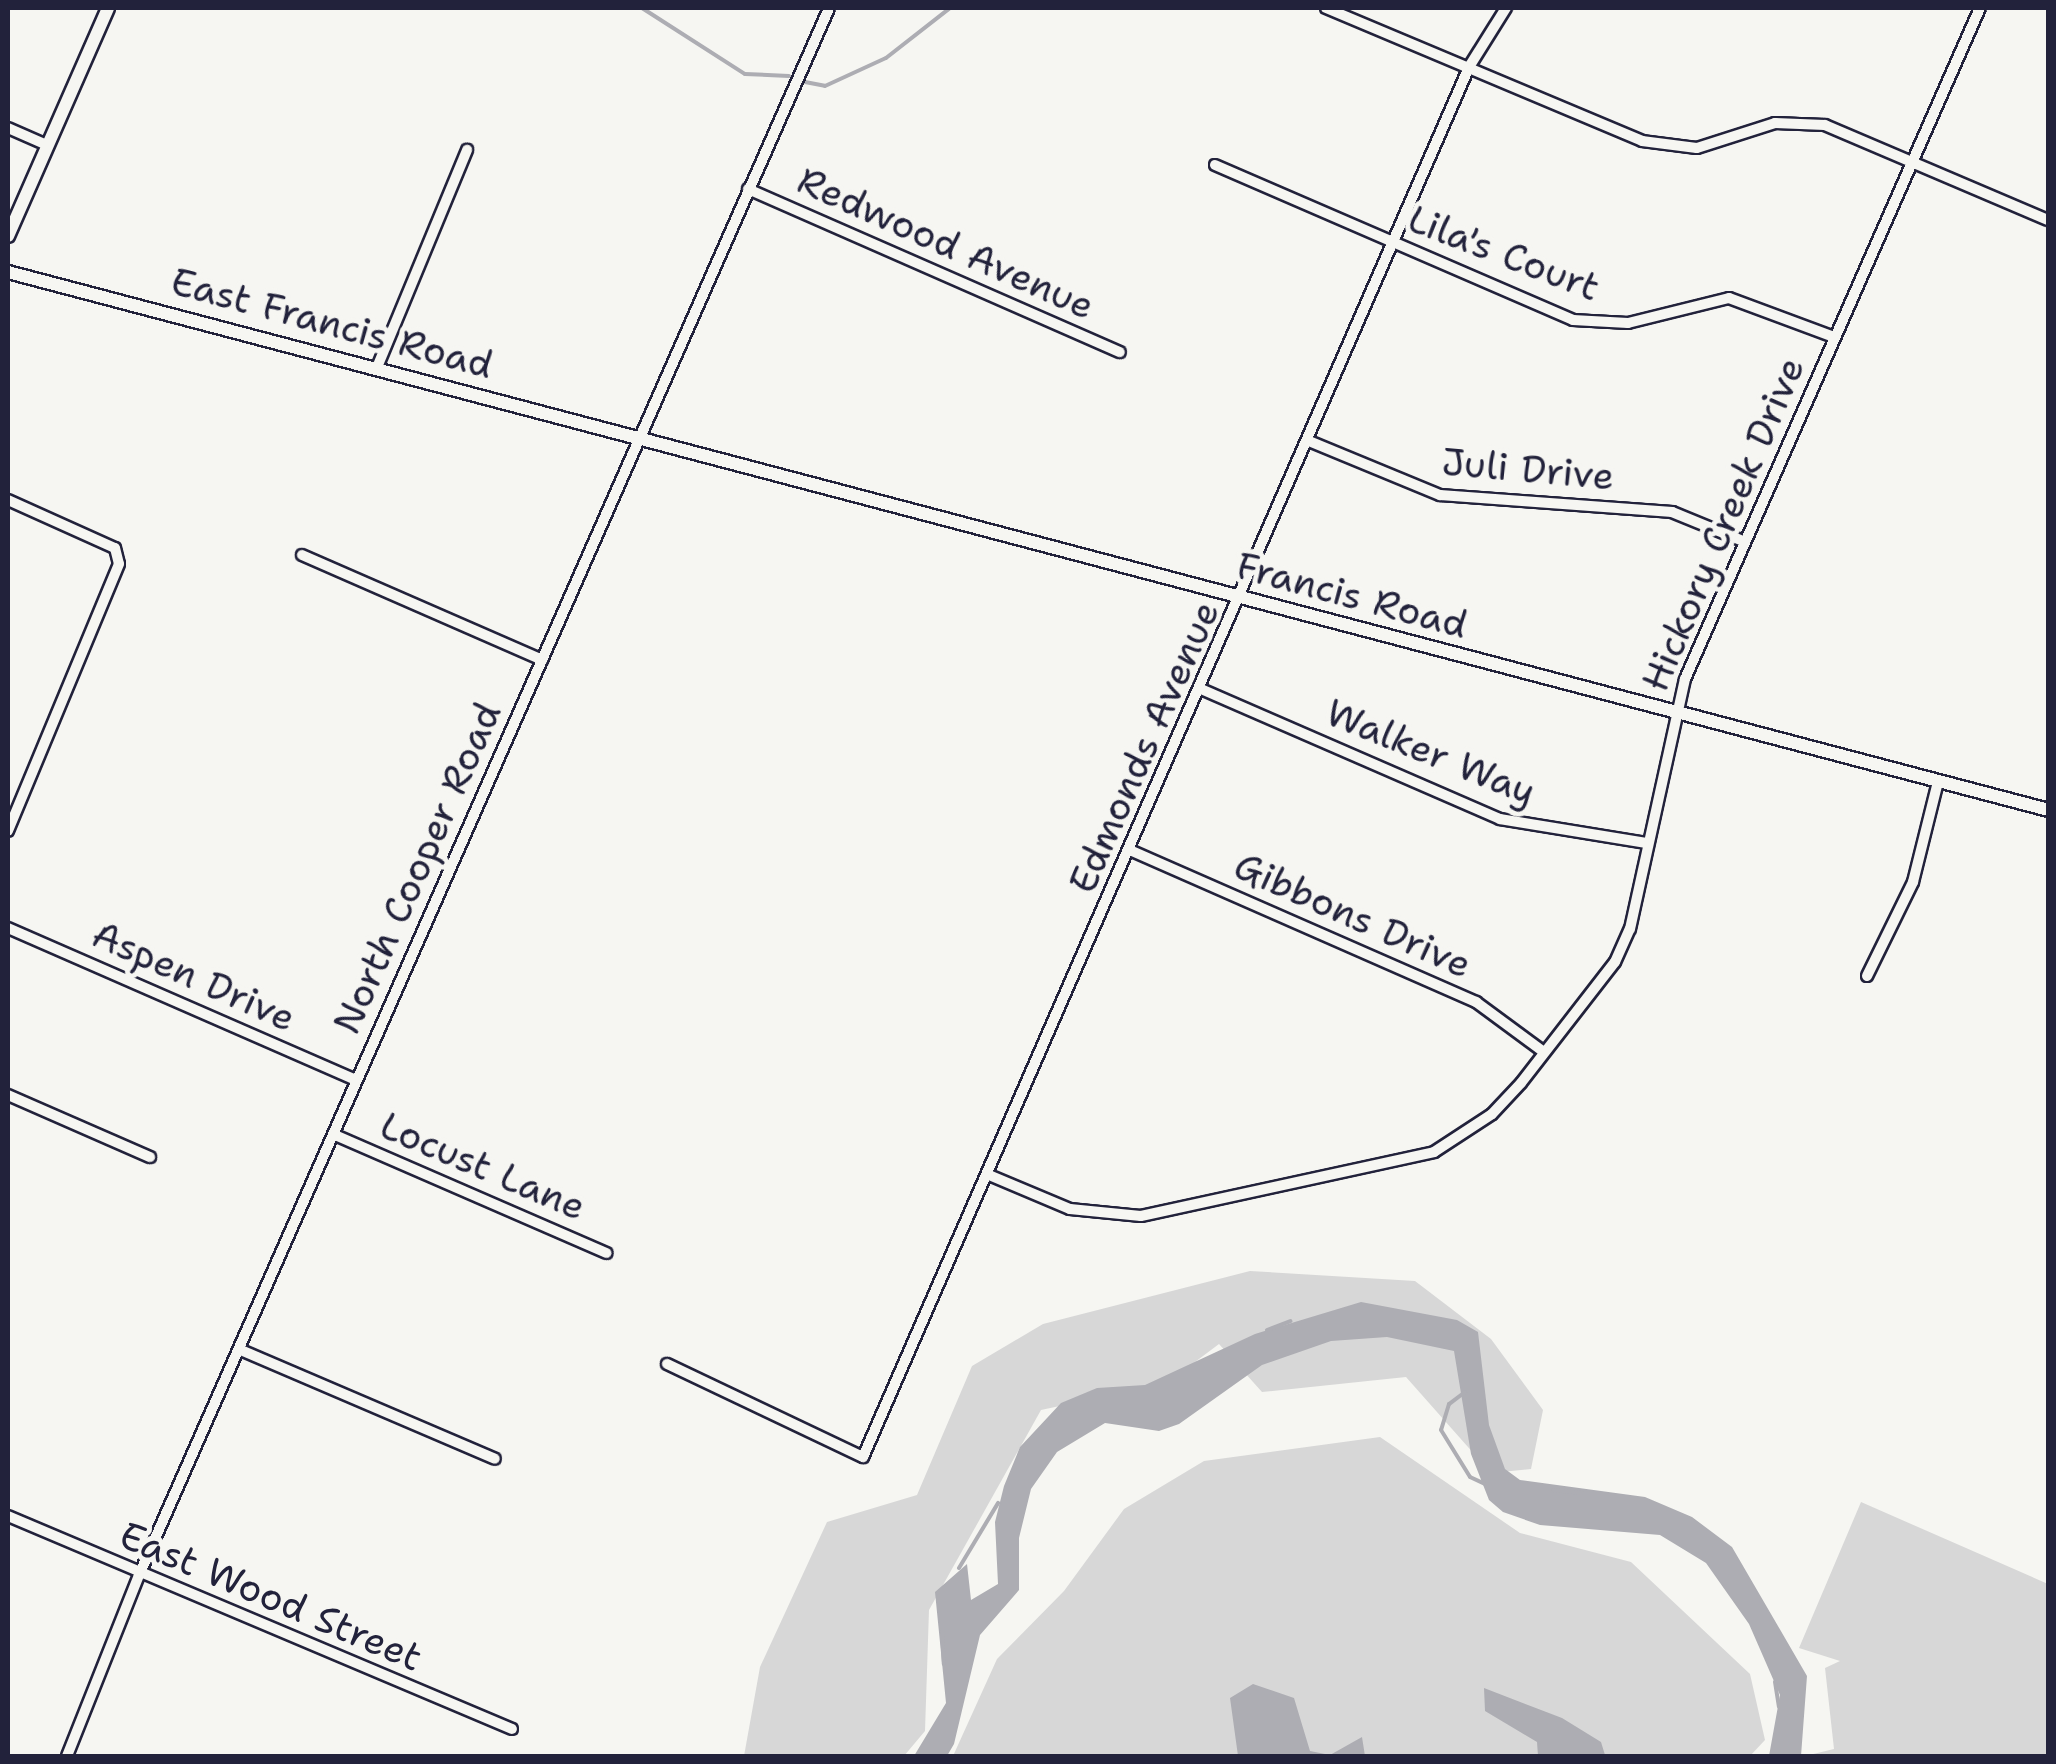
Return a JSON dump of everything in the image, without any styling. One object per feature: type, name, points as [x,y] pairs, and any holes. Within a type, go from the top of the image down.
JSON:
[{"type":"street","points":[[8,236],[108,8]]},
{"type":"street","name":"North Cooper Road","points":[[67,1756],[139,1575],[829,8]]},
{"type":"street","points":[[1326,8],[1654,145],[1697,148],[1802,121],[1912,160],[2048,220]]},
{"type":"street","name":"Edmonds Avenue","points":[[667,1364],[864,1458],[1132,851],[1469,67],[1506,8]]},
{"type":"street","name":"Hickory Creek Drive","points":[[989,1175],[1070,1208],[1141,1216],[1400,1162],[1434,1152],[1492,1114],[1615,962],[1640,900],[1646,843],[1676,712],[1745,542],[1980,8]]},
{"type":"street","points":[[8,128],[47,145]]},
{"type":"street","points":[[378,365],[467,150]]},
{"type":"street","name":"Lila's Court","points":[[1215,165],[1589,324],[1628,323],[1729,298],[1834,337]]},
{"type":"street","name":"Redwood Avenue","points":[[748,189],[1120,352]]},
{"type":"street","name":"East Francis Road","points":[[8,272],[641,435]]},
{"type":"street","name":"Francis Road","points":[[641,435],[2048,810]]},
{"type":"street","name":"Juli Drive","points":[[1309,441],[1440,495],[1672,512],[1745,542]]},
{"type":"street","points":[[8,500],[115,548],[119,564],[8,830]]},
{"type":"street","points":[[302,555],[542,660]]},
{"type":"street","name":"Walker Way","points":[[1201,688],[1500,819],[1646,843]]},
{"type":"street","points":[[1867,976],[1912,882],[1938,782]]},
{"type":"street","name":"Gibbons Drive","points":[[1132,851],[1476,1002],[1541,1050]]},
{"type":"street","name":"Aspen Drive","points":[[8,928],[356,1080]]},
{"type":"street","points":[[8,1095],[150,1157]]},
{"type":"street","name":"Locust Lane","points":[[336,1135],[607,1253]]},
{"type":"street","points":[[240,1350],[495,1459]]},
{"type":"street","name":"East Wood Street","points":[[8,1516],[139,1575],[512,1729]]},
{"type":"shaded area","points":[[1250,1271],[1415,1281],[1491,1339],[1543,1410],[1531,1469],[1491,1473],[1406,1377],[1262,1392],[1219,1344],[1167,1383],[1041,1410],[929,1610],[925,1731],[904,1756],[744,1756],[760,1667],[827,1522],[917,1495],[972,1366],[1043,1324]]},
{"type":"shaded area","points":[[1361,1302],[1457,1320],[1478,1332],[1489,1425],[1505,1469],[1520,1480],[1645,1497],[1692,1517],[1732,1547],[1807,1676],[1801,1756],[1769,1756],[1780,1695],[1749,1624],[1706,1563],[1660,1535],[1540,1525],[1503,1512],[1489,1500],[1471,1454],[1454,1351],[1387,1337],[1331,1341],[1262,1365],[1179,1424],[1159,1431],[1105,1423],[1057,1452],[1031,1489],[1019,1538],[1019,1590],[980,1635],[954,1744],[947,1756],[914,1756],[946,1703],[935,1592],[967,1564],[971,1600],[998,1584],[995,1522],[1004,1486],[1020,1447],[1061,1403],[1097,1388],[1145,1385],[1255,1334]]},
{"type":"shaded area","points":[[1380,1437],[1520,1533],[1631,1562],[1750,1674],[1765,1740],[1750,1756],[953,1756],[997,1659],[1064,1591],[1124,1509],[1204,1461]]},
{"type":"shaded area","points":[[1861,1502],[2048,1584],[2048,1756],[1805,1756],[1834,1749],[1825,1668],[1840,1661],[1799,1648]]},
{"type":"shaded area","points":[[1253,1684],[1294,1698],[1310,1751],[1330,1755],[1362,1737],[1365,1756],[1238,1756],[1230,1698]]},
{"type":"shaded area","points":[[1484,1688],[1562,1718],[1601,1742],[1605,1755],[1538,1756],[1537,1742],[1485,1711]]},
{"type":"waterway","points":[[642,8],[745,74],[789,76]]},
{"type":"waterway","points":[[805,82],[825,86],[886,58],[950,8]]},
{"type":"waterway","points":[[1267,1330],[1290,1321]]},
{"type":"waterway","points":[[1465,1392],[1449,1404],[1441,1430],[1470,1477],[1485,1484]]},
{"type":"waterway","points":[[1553,1490],[1582,1493]]},
{"type":"waterway","points":[[959,1568],[998,1503]]},
{"type":"waterway","points":[[942,1630],[944,1664]]},
{"type":"waterway","points":[[1775,1682],[1779,1707]]}]
